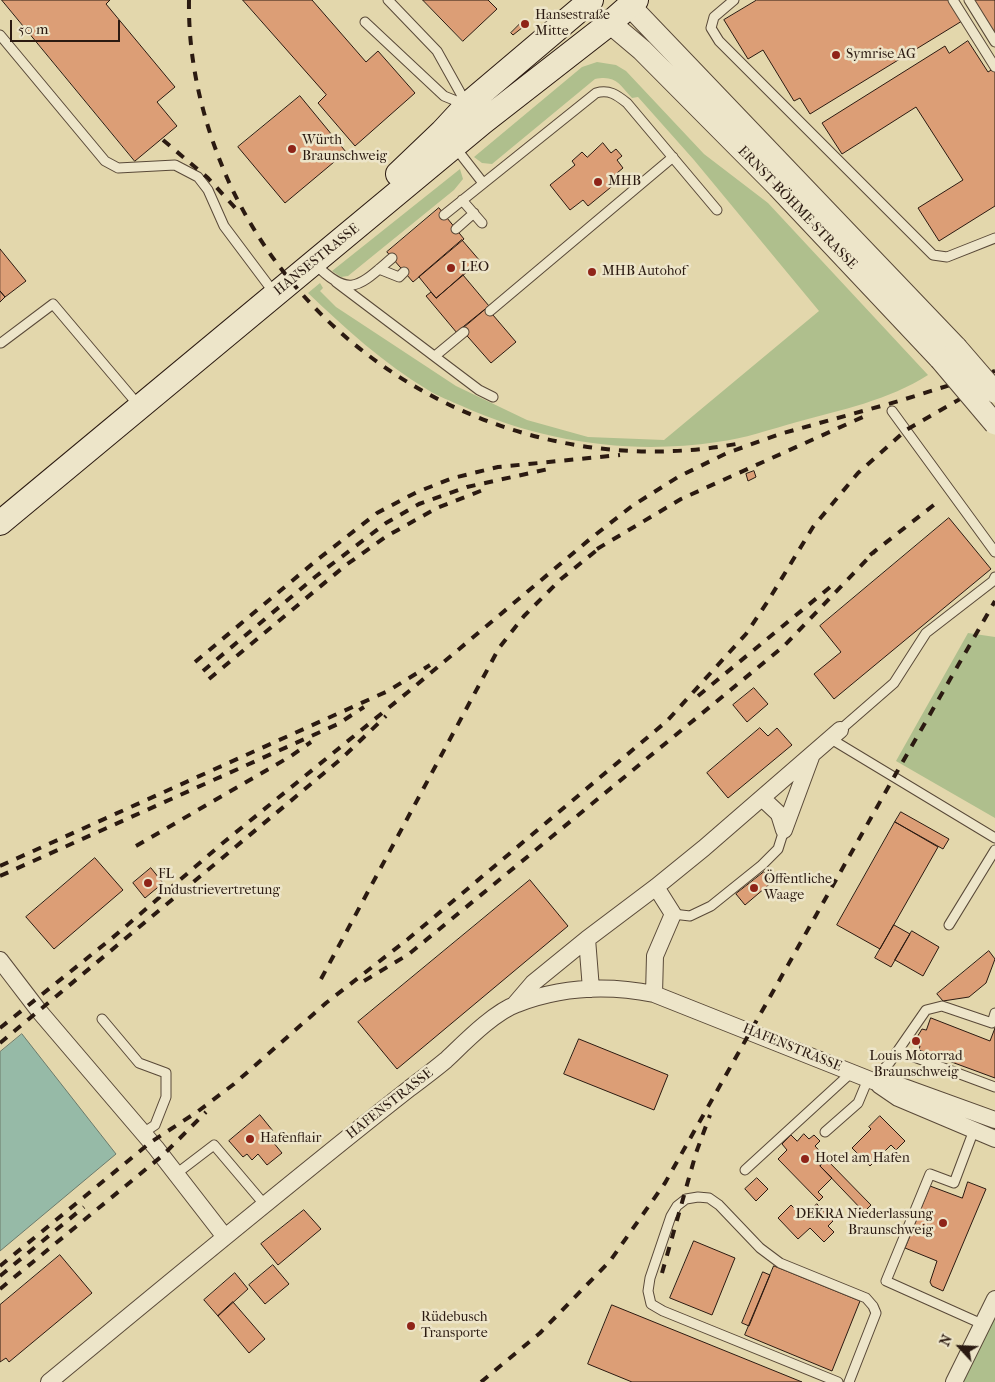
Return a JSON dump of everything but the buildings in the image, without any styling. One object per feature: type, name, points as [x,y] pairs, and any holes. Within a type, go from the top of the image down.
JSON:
[{"type":"main road","name":"HANSESTRASSE","points":[[271,288],[314,263],[475,114],[590,0]]},
{"type":"main road","name":"ERNST-BÖHME-STRASSE","points":[[590,0],[610,22]]},
{"type":"main road","name":"HANSESTRASSE","points":[[475,114],[610,22],[630,2]]},
{"type":"main road","name":"HANSESTRASSE","points":[[0,523],[136,402],[271,288],[401,172],[448,139]]},
{"type":"main road","name":"HANSESTRASSE","points":[[0,504],[136,402]]},
{"type":"street","name":"ERNST-BÖHME-STRASSE","points":[[630,2],[948,353],[995,424]]},
{"type":"street","name":"ERNST-BÖHME-STRASSE","points":[[610,22],[642,50],[778,187],[948,353],[995,392]]},
{"type":"street","name":"HAFENSTRASSE","points":[[49,1382],[264,1204],[444,1061],[487,1022],[515,1004],[533,983],[656,887],[835,734]]},
{"type":"street","name":"HAFENSTRASSE","points":[[784,830],[812,755]]},
{"type":"street","points":[[762,798],[779,814],[784,830]]},
{"type":"street","points":[[654,994],[655,956],[673,914],[656,887]]},
{"type":"street","points":[[587,939],[591,989]]},
{"type":"street","points":[[0,960],[39,1010],[143,1133],[225,1237]]},
{"type":"street","name":"HAFENSTRASSE","points":[[515,1004],[558,992],[591,989],[632,990],[654,994],[852,1072],[870,1080],[898,1098],[995,1139]]},
{"type":"street","name":"HAFENSTRASSE","points":[[870,1080],[901,1086],[995,1120]]},
{"type":"street","points":[[954,1382],[982,1324],[994,1304],[995,1286]]},
{"type":"lane","points":[[388,0],[437,51],[475,114]]},
{"type":"lane","points":[[734,0],[714,17],[710,28],[719,41],[933,255],[947,257],[995,238]]},
{"type":"lane","points":[[953,0],[995,67]]},
{"type":"lane","points":[[969,0],[995,42]]},
{"type":"lane","points":[[365,22],[444,96],[475,114]]},
{"type":"lane","points":[[0,35],[105,161],[118,168],[175,166],[198,176],[208,190],[224,226],[271,288]]},
{"type":"lane","points":[[444,215],[596,92],[603,91],[615,93],[627,103],[717,210]]},
{"type":"lane","points":[[448,139],[483,183]]},
{"type":"lane","points":[[490,311],[673,157]]},
{"type":"lane","points":[[462,200],[482,223]]},
{"type":"lane","points":[[456,228],[474,213]]},
{"type":"lane","points":[[336,282],[349,286],[363,282],[392,258]]},
{"type":"lane","points":[[314,263],[336,282],[479,390],[493,397]]},
{"type":"lane","points":[[379,269],[399,277],[404,272]]},
{"type":"lane","points":[[1,343],[53,304],[136,402]]},
{"type":"lane","points":[[435,356],[464,332]]},
{"type":"lane","points":[[892,411],[995,552]]},
{"type":"lane","points":[[995,577],[926,633],[894,683],[835,734],[995,838]]},
{"type":"lane","points":[[673,914],[690,916],[711,906],[778,849],[784,830]]},
{"type":"lane","points":[[949,925],[995,850]]},
{"type":"lane","points":[[824,1132],[858,1103],[870,1080],[890,1062],[926,1010],[942,1006],[992,1023],[995,1013]]},
{"type":"lane","points":[[102,1018],[139,1063],[166,1073],[166,1097],[156,1125],[143,1133]]},
{"type":"lane","points":[[898,1051],[995,1087]]},
{"type":"lane","points":[[745,1170],[852,1072]]},
{"type":"lane","points":[[974,1130],[954,1183],[930,1174],[886,1281],[982,1324]]},
{"type":"lane","points":[[176,1174],[214,1145],[264,1204]]},
{"type":"lane","points":[[838,1382],[663,1311],[651,1304],[648,1291],[650,1278],[671,1216],[677,1206],[686,1199],[709,1198],[760,1248],[780,1263],[866,1298],[876,1313],[849,1382]]},
{"type":"shaded area","points":[[597,62],[616,65],[626,71],[704,154],[768,203],[928,375],[881,398],[737,439],[685,446],[652,447],[587,442],[555,437],[524,429],[445,399],[412,380],[380,357],[308,293],[320,283],[323,288],[320,291],[336,307],[456,386],[527,420],[588,437],[664,440],[819,311],[694,160],[638,97],[632,98],[613,80],[608,78],[595,79],[492,164],[482,163],[474,157],[582,67]]},
{"type":"shaded area","points":[[460,169],[463,179],[454,190],[348,276],[341,277],[332,271]]},
{"type":"shaded area","points":[[968,633],[995,637],[995,818],[896,761]]},
{"type":"shaded area","points":[[22,1034],[116,1154],[0,1251],[0,1052]]},
{"type":"shaded area","points":[[995,1300],[995,1382],[954,1382]]},
{"type":"railway","points":[[189,0],[189,23],[194,69],[211,137],[228,180],[266,248],[315,308],[372,358],[437,399],[507,428],[582,446],[658,451],[736,444]]},
{"type":"railway","points":[[163,140],[208,178],[238,211]]},
{"type":"railway","points":[[0,1028],[111,939],[224,842],[632,506],[678,477],[727,453],[780,434],[899,401],[995,371]]},
{"type":"railway","points":[[0,1266],[151,1142],[197,1112],[234,1084],[326,1003],[408,939],[667,721],[746,634],[813,527],[858,473],[906,430],[995,379]]},
{"type":"railway","points":[[597,549],[681,499],[865,416]]},
{"type":"railway","points":[[195,662],[317,560],[377,513],[417,492],[453,478],[498,467],[620,455]]},
{"type":"railway","points":[[203,671],[315,577],[386,523],[419,504],[467,487],[553,468]]},
{"type":"railway","points":[[209,679],[346,565],[387,536],[437,508],[488,488]]},
{"type":"railway","points":[[870,555],[935,504]]},
{"type":"railway","points":[[321,979],[499,648],[524,616],[561,579],[602,546]]},
{"type":"railway","points":[[364,981],[409,954],[784,646],[875,551]]},
{"type":"railway","points":[[698,696],[835,583]]},
{"type":"railway","points":[[481,1382],[540,1333],[610,1261],[665,1183],[995,601]]},
{"type":"railway","points":[[0,866],[388,691],[430,665]]},
{"type":"railway","points":[[0,876],[338,724],[364,707]]},
{"type":"railway","points":[[0,1043],[341,759],[386,716]]},
{"type":"railway","points":[[136,846],[291,756],[311,742]]},
{"type":"railway","points":[[0,1289],[162,1156],[206,1112]]},
{"type":"railway","points":[[662,1273],[696,1153],[710,1115]]},
{"type":"railway","points":[[0,1276],[84,1207]]},
{"type":"place","name":"Hansestraße Mitte","points":[[525,24]]},
{"type":"place","name":"Symrise AG","points":[[836,55]]},
{"type":"place","name":"Würth Braunschweig","points":[[292,149]]},
{"type":"place","name":"MHB","points":[[598,182]]},
{"type":"place","name":"LEO","points":[[451,268]]},
{"type":"place","name":"MHB Autohof","points":[[592,272]]},
{"type":"place","name":"FL Industrievertretung","points":[[148,883]]},
{"type":"place","name":"Öffentliche Waage","points":[[754,888]]},
{"type":"place","name":"Louis Motorrad Braunschweig","points":[[916,1041]]},
{"type":"place","name":"Hafenflair","points":[[250,1139]]},
{"type":"place","name":"Hotel am Hafen","points":[[805,1159]]},
{"type":"place","name":"DEKRA Niederlassung Braunschweig","points":[[943,1223]]},
{"type":"place","name":"Rüdebusch Transporte","points":[[411,1326]]}]
